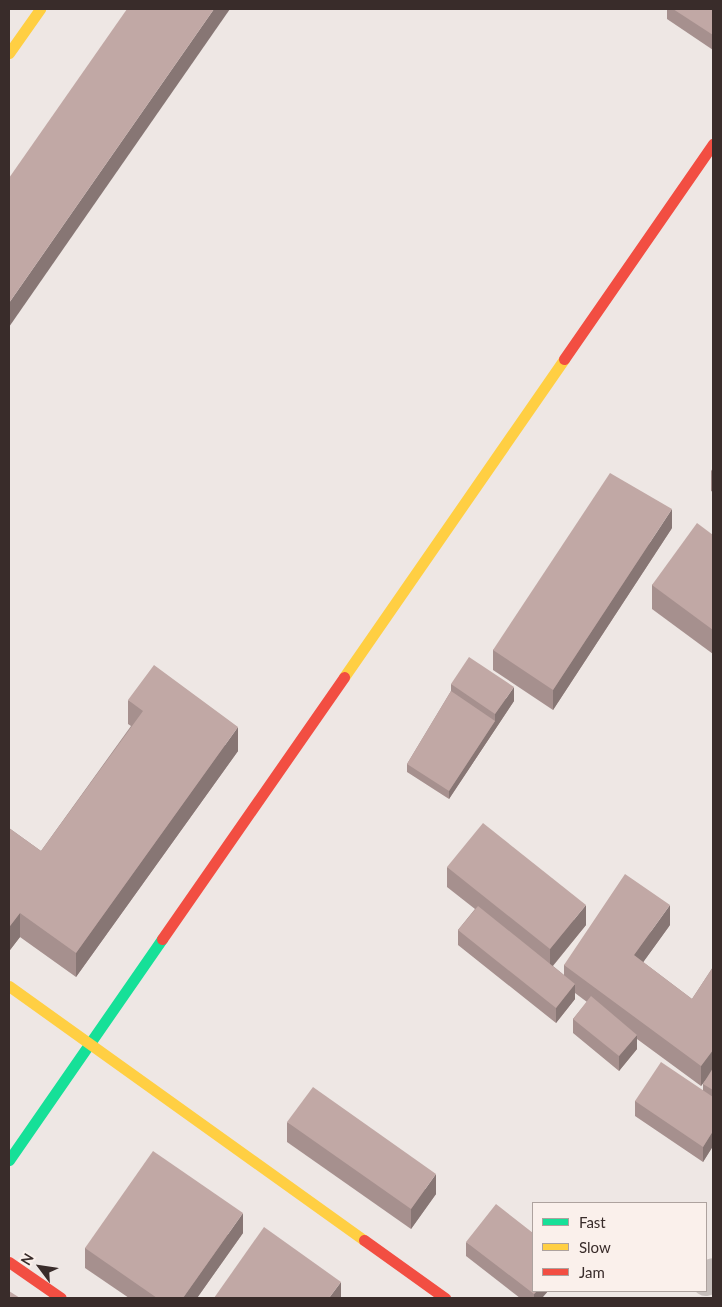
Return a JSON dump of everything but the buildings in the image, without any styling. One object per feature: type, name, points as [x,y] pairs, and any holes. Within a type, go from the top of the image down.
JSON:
[{"type":"street","points":[[9,53],[40,9]]},
{"type":"street","points":[[9,1160],[713,144]]},
{"type":"street","points":[[9,986],[445,1298]]},
{"type":"street","points":[[9,1262],[61,1298]]},
{"type":"traffic: fast","points":[[9,1160],[162,939]]},
{"type":"traffic: slow","points":[[9,53],[40,9]]},
{"type":"traffic: slow","points":[[344,677],[564,359]]},
{"type":"traffic: slow","points":[[9,986],[364,1240]]},
{"type":"traffic: jam","points":[[564,359],[713,144]]},
{"type":"traffic: jam","points":[[162,939],[344,677]]},
{"type":"traffic: jam","points":[[364,1240],[445,1298]]},
{"type":"traffic: jam","points":[[9,1262],[61,1298]]}]
